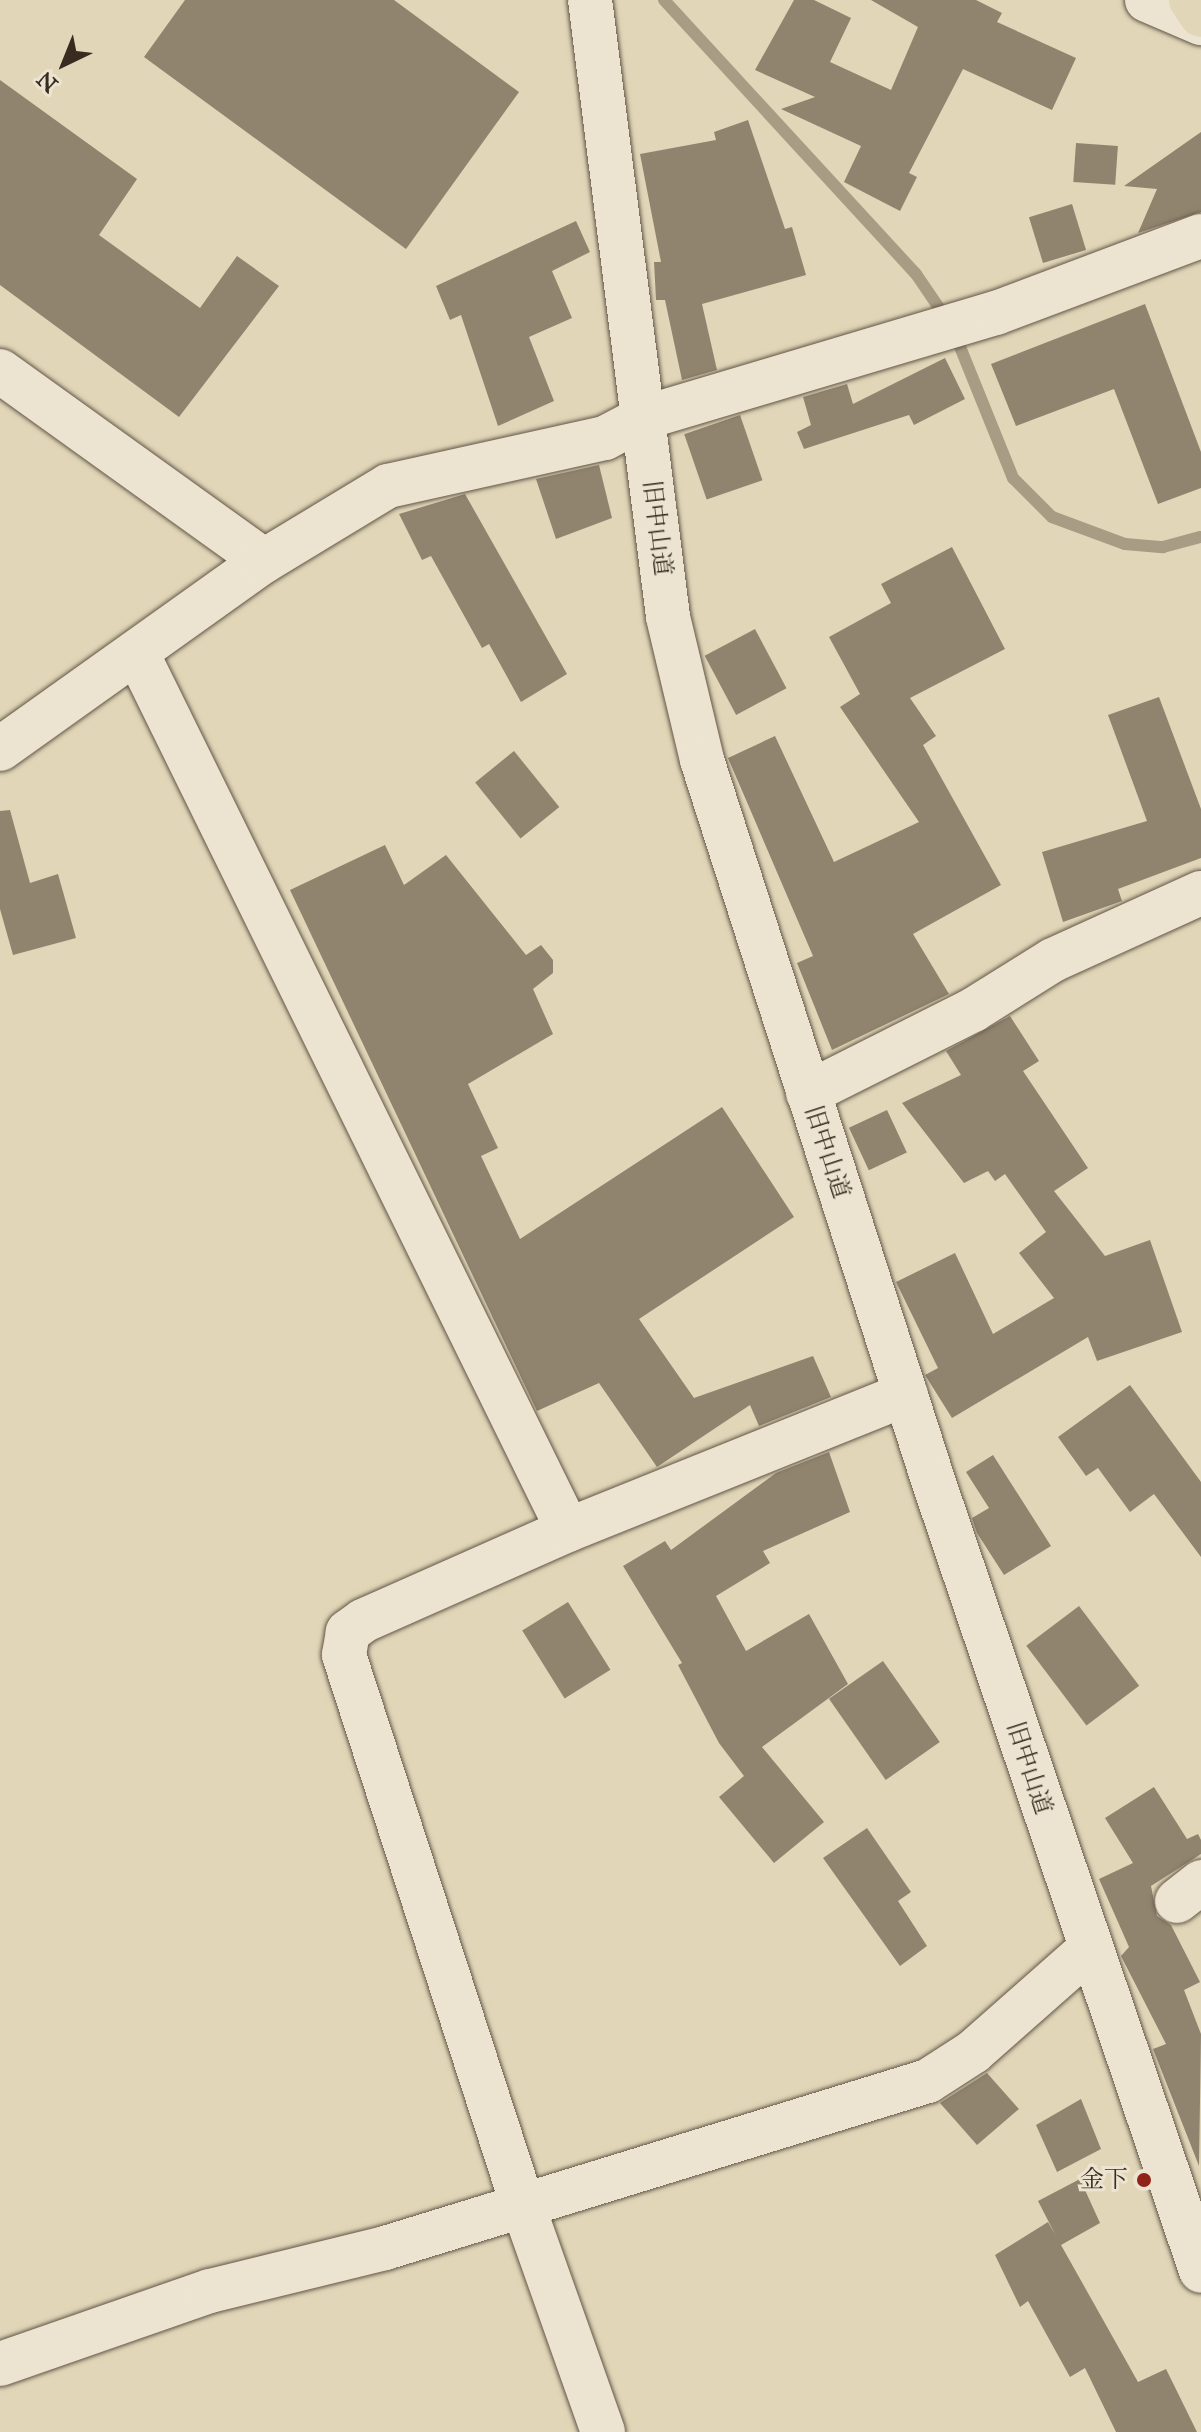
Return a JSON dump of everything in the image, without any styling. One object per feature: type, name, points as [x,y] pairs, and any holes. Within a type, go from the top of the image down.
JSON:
[{"type":"highway","points":[[1191,0],[1201,15]]},
{"type":"street","name":"旧中山道","points":[[590,0],[668,617],[681,683],[735,869],[906,1394],[1090,1949],[1201,2271]]},
{"type":"street","points":[[1147,0],[1201,23]]},
{"type":"street","points":[[0,749],[264,561],[388,486],[605,438],[643,418],[996,313],[1201,236]]},
{"type":"street","points":[[0,371],[264,561]]},
{"type":"street","points":[[137,653],[568,1530]]},
{"type":"street","points":[[808,1093],[973,1010],[1053,960],[1201,893]]},
{"type":"street","points":[[603,2432],[522,2203],[344,1655],[348,1632],[363,1621],[568,1530],[906,1394]]},
{"type":"street","points":[[0,2364],[210,2291],[385,2248],[522,2203],[928,2081],[973,2052],[1090,1949]]},
{"type":"building","points":[[185,0],[394,0],[519,92],[406,249],[144,57]]},
{"type":"building","points":[[794,0],[814,0],[851,18],[830,62],[891,90],[918,27],[871,0],[976,0],[1002,13],[997,22],[1076,58],[1052,110],[963,69],[909,173],[917,177],[900,211],[844,182],[861,146],[781,109],[815,97],[755,70]]},
{"type":"building","points":[[0,80],[137,179],[99,235],[200,308],[237,256],[279,286],[179,417],[0,285]]},
{"type":"building","points":[[748,120],[785,229],[792,227],[806,275],[702,304],[717,370],[682,380],[665,300],[656,300],[654,262],[661,262],[640,154],[716,140],[714,132]]},
{"type":"building","points":[[1201,132],[1201,212],[1138,233],[1157,189],[1124,186]]},
{"type":"building","points":[[1076,143],[1118,146],[1115,185],[1073,182]]},
{"type":"building","points":[[1072,204],[1086,250],[1043,263],[1029,217]]},
{"type":"building","points":[[576,221],[590,252],[552,271],[572,318],[529,337],[554,401],[498,426],[461,315],[450,320],[436,286]]},
{"type":"building","points":[[1145,304],[1201,452],[1201,488],[1158,504],[1114,389],[1016,426],[991,364]]},
{"type":"building","points":[[945,358],[965,399],[914,425],[909,415],[804,449],[797,432],[811,425],[803,397],[847,384],[853,404]]},
{"type":"building","points":[[740,415],[762,480],[707,499],[684,434]]},
{"type":"building","points":[[599,465],[612,518],[556,539],[536,479]]},
{"type":"building","points":[[465,494],[567,674],[521,702],[489,644],[482,648],[431,556],[422,560],[399,514]]},
{"type":"building","points":[[952,547],[1005,649],[910,698],[936,736],[923,745],[1001,885],[913,934],[949,994],[832,1050],[797,963],[813,956],[728,758],[775,736],[834,862],[919,822],[840,707],[860,694],[829,637],[891,603],[881,584]]},
{"type":"building","points":[[755,629],[786,688],[736,715],[705,656]]},
{"type":"building","points":[[1159,697],[1201,809],[1201,858],[1118,889],[1122,901],[1063,922],[1042,852],[1147,821],[1108,715]]},
{"type":"building","points":[[514,751],[559,807],[520,838],[475,782]]},
{"type":"building","points":[[10,810],[30,883],[58,874],[76,938],[13,955],[0,909],[0,811]]},
{"type":"building","points":[[385,845],[404,885],[446,855],[526,955],[541,945],[553,960],[553,973],[533,989],[553,1034],[468,1084],[498,1148],[481,1156],[520,1239],[722,1107],[794,1217],[639,1319],[694,1398],[813,1356],[831,1397],[759,1426],[750,1405],[657,1467],[599,1383],[537,1411],[290,890]]},
{"type":"building","points":[[1010,1016],[1039,1061],[1023,1071],[1088,1168],[1054,1191],[1105,1256],[1150,1240],[1182,1332],[1097,1361],[1088,1337],[952,1418],[925,1375],[938,1368],[896,1282],[955,1253],[993,1334],[1054,1298],[1019,1253],[1046,1232],[1005,1174],[995,1181],[988,1171],[964,1183],[902,1103],[961,1075],[946,1051]]},
{"type":"building","points":[[887,1110],[907,1153],[869,1170],[849,1128]]},
{"type":"building","points":[[1130,1385],[1201,1482],[1201,1557],[1154,1494],[1130,1512],[1098,1468],[1086,1476],[1058,1437]]},
{"type":"building","points":[[829,1452],[850,1512],[763,1551],[770,1563],[716,1596],[746,1651],[809,1614],[848,1684],[762,1747],[824,1822],[774,1863],[719,1797],[744,1776],[719,1743],[678,1665],[682,1663],[623,1566],[665,1541],[671,1550],[776,1473]]},
{"type":"building","points":[[993,1455],[1051,1546],[1004,1575],[977,1533],[972,1518],[989,1508],[966,1472]]},
{"type":"building","points":[[568,1602],[610,1670],[565,1698],[522,1631]]},
{"type":"building","points":[[1079,1606],[1139,1686],[1086,1726],[1026,1646]]},
{"type":"building","points":[[883,1661],[940,1742],[886,1780],[829,1699]]},
{"type":"building","points":[[1154,1787],[1187,1839],[1198,1834],[1201,1840],[1201,1854],[1151,1886],[1157,1916],[1171,1925],[1200,1982],[1184,1990],[1201,2034],[1199,2166],[1153,2049],[1166,2044],[1121,1956],[1129,1947],[1099,1879],[1133,1863],[1105,1818]]},
{"type":"building","points":[[867,1828],[911,1892],[898,1901],[927,1946],[900,1966],[823,1858]]},
{"type":"building","points":[[987,2073],[1019,2109],[977,2145],[940,2103]]},
{"type":"building","points":[[1081,2099],[1101,2149],[1057,2172],[1036,2125]]},
{"type":"building","points":[[1080,2179],[1100,2223],[1061,2245],[1138,2382],[1166,2369],[1197,2432],[1116,2432],[1085,2368],[1070,2377],[1028,2301],[1020,2307],[995,2255],[1048,2222],[1056,2236],[1038,2201]]},
{"type":"waterway","points":[[664,0],[916,274],[952,327],[1013,478],[1052,517],[1125,544],[1163,547],[1201,537]]},
{"type":"place","name":"金下","points":[[1144,2180]]}]
